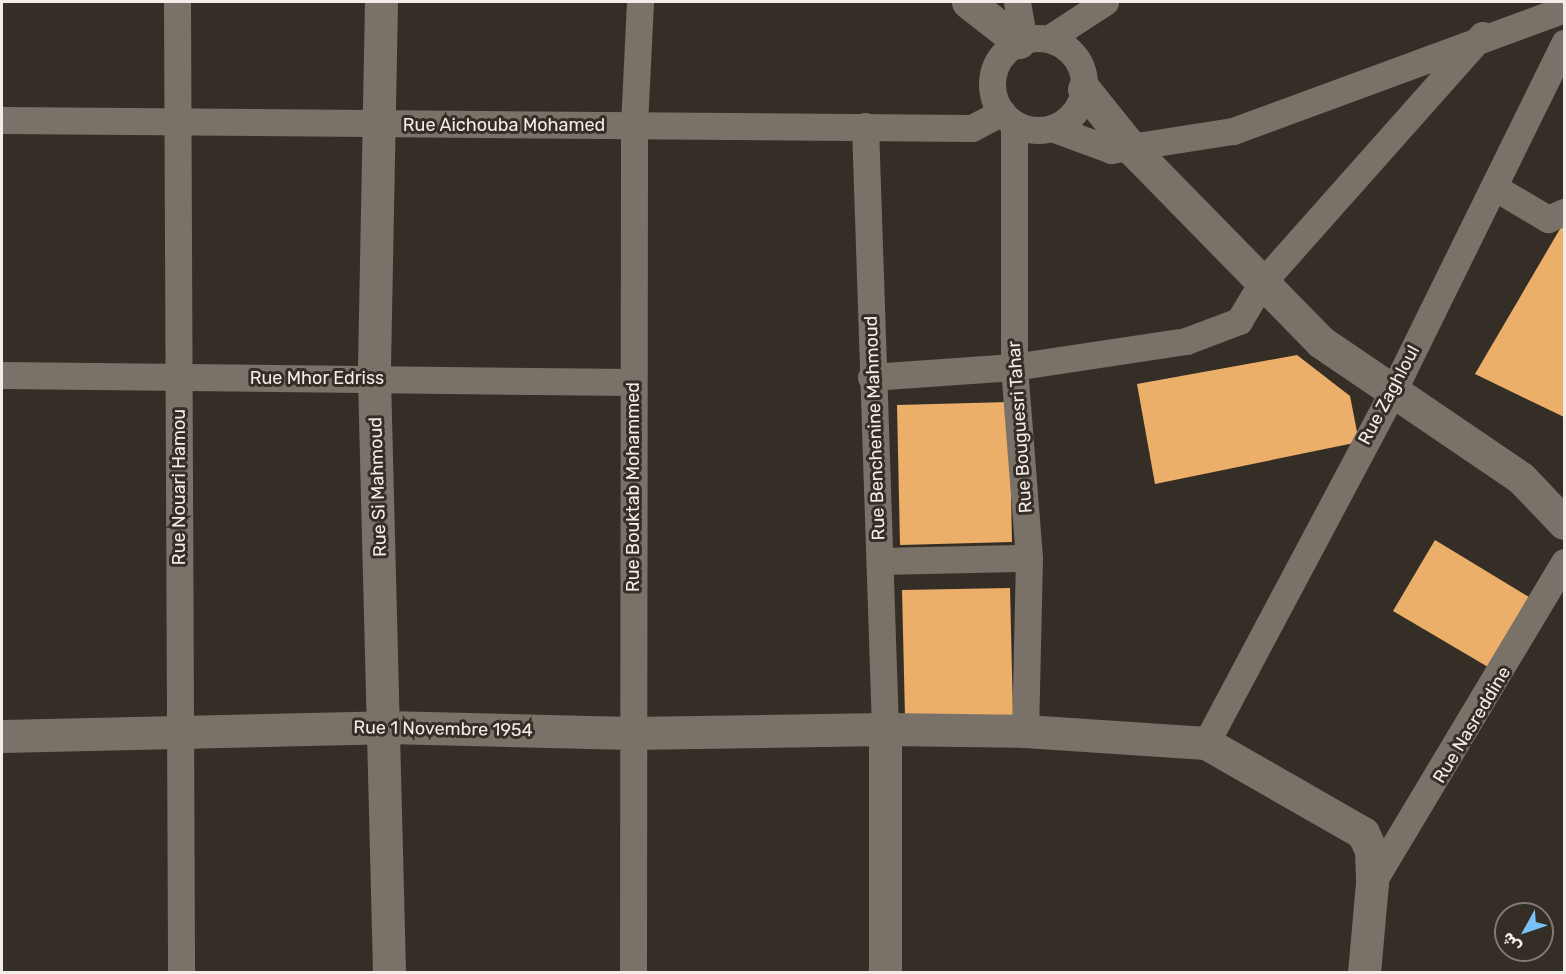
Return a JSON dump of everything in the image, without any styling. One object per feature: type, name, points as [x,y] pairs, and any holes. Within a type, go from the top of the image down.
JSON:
[{"type":"street","name":"Rue Nouari Hamou","points":[[177,2],[181,972]]},
{"type":"street","name":"Rue Si Mahmoud","points":[[381,2],[374,378],[386,727],[389,972]]},
{"type":"street","name":"Rue Bouktab Mohammed","points":[[633,972],[631,733],[634,126],[640,2]]},
{"type":"street","points":[[969,2],[1030,40],[1079,63],[1084,89],[1132,149],[1320,342],[1521,478],[1564,523]]},
{"type":"street","points":[[1017,2],[1030,40]]},
{"type":"street","points":[[1105,2],[1003,54],[993,72],[995,100],[1008,118],[1052,128],[1090,146],[1132,149],[1233,131],[1482,35],[1564,9]]},
{"type":"street","points":[[871,377],[1014,367],[1186,341],[1239,321],[1262,284],[1482,35]]},
{"type":"street","name":"Rue Zaghloul","points":[[1206,743],[1393,391],[1564,43]]},
{"type":"street","points":[[1052,128],[1070,117],[1084,89]]},
{"type":"street","name":"Rue Aichouba Mohamed","points":[[2,120],[379,125],[972,128],[1008,118]]},
{"type":"street","name":"Rue Bouguesri Tahar","points":[[1008,118],[1014,367],[1029,558],[1025,731]]},
{"type":"street","name":"Rue Benchenine Mahmoud","points":[[865,126],[871,377],[885,729]]},
{"type":"street","points":[[1494,187],[1548,219],[1564,212]]},
{"type":"street","name":"Rue Mhor Edriss","points":[[2,375],[633,382]]},
{"type":"street","points":[[880,561],[1029,558]]},
{"type":"street","name":"Rue Nasreddine","points":[[1372,883],[1564,562]]},
{"type":"street","name":"Rue 1 Novembre 1954","points":[[2,736],[180,734],[386,727],[631,733],[885,729],[1025,731],[1206,743]]},
{"type":"street","points":[[885,729],[885,972]]},
{"type":"street","points":[[1206,743],[1350,821],[1371,850],[1372,883],[1364,972]]},
{"type":"building","points":[[1564,222],[1564,417],[1475,374]]},
{"type":"building","points":[[1297,355],[1350,396],[1359,442],[1155,484],[1137,384]]},
{"type":"building","points":[[1009,402],[1012,542],[900,545],[897,405]]},
{"type":"building","points":[[1435,540],[1529,597],[1488,667],[1393,611]]},
{"type":"building","points":[[1010,588],[1013,715],[905,717],[902,590]]}]
